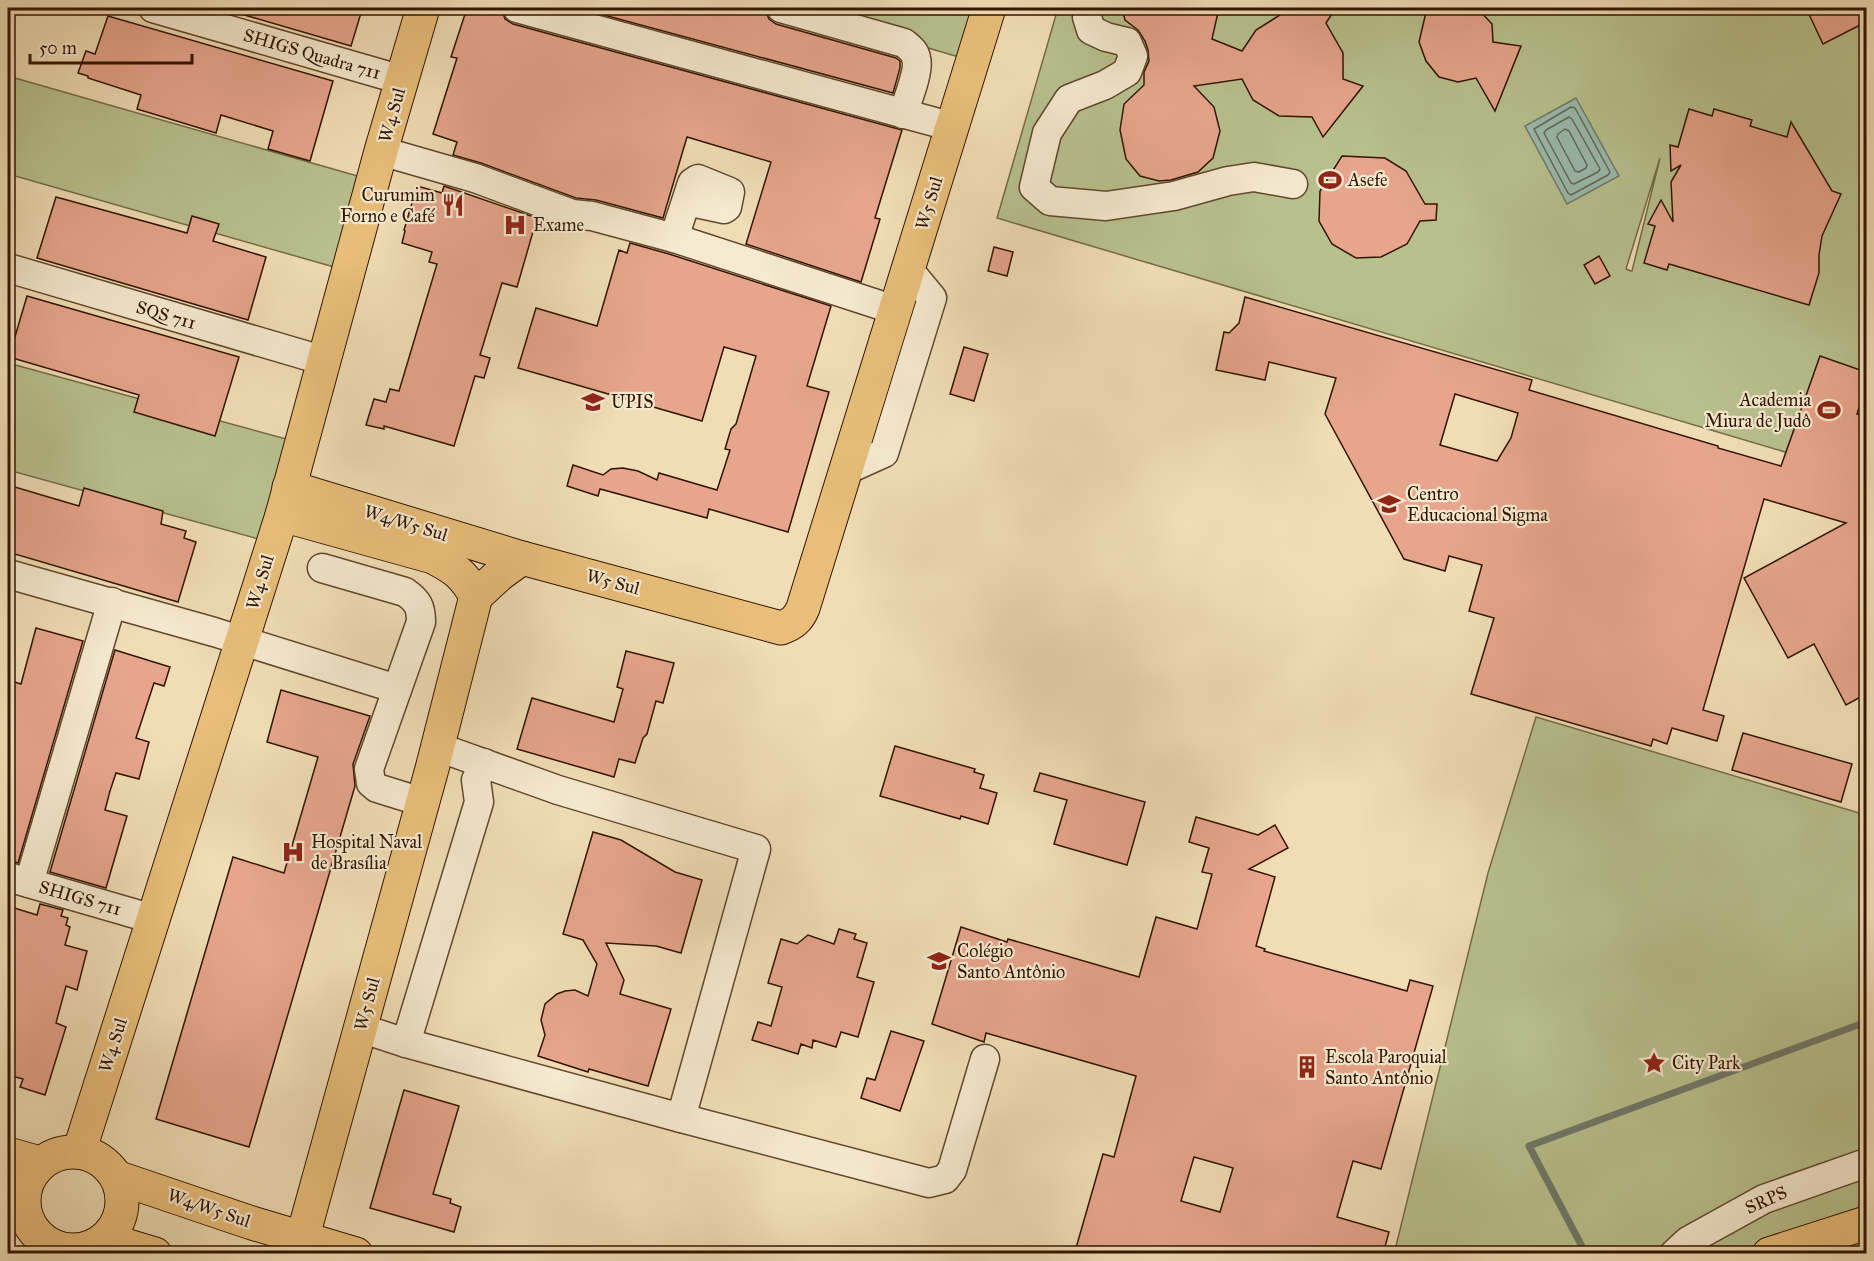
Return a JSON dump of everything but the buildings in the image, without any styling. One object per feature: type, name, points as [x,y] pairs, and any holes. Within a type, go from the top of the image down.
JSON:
[{"type":"main road","name":"W4 Sul","points":[[79,1152],[286,501],[381,151],[423,8]]},
{"type":"main road","name":"W5 Sul","points":[[522,558],[781,628],[799,618],[989,8]]},
{"type":"main road","name":"W4/W5 Sul","points":[[286,501],[522,558]]},
{"type":"main road","name":"W4/W5 Sul","points":[[286,501],[433,557],[452,567],[466,579],[476,596]]},
{"type":"main road","points":[[476,596],[522,558]]},
{"type":"main road","name":"W5 Sul","points":[[301,1246],[435,756],[476,596]]},
{"type":"main road","points":[[65,1152],[79,1152],[94,1156],[107,1165],[116,1177],[122,1193],[122,1210],[116,1226],[105,1239],[95,1246],[83,1250],[58,1251],[41,1240],[15,1205],[30,1176],[40,1163],[65,1152]]},
{"type":"main road","points":[[8,1154],[40,1163]]},
{"type":"main road","name":"W4/W5 Sul","points":[[116,1177],[301,1246]]},
{"type":"main road","points":[[318,1184],[321,1196],[336,1225],[366,1254]]},
{"type":"main road","points":[[1769,1254],[1866,1223]]},
{"type":"main road","points":[[105,1239],[155,1254]]},
{"type":"main road","points":[[301,1246],[356,1254]]},
{"type":"street","name":"SHIGS Quadra 711","points":[[153,8],[402,80]]},
{"type":"street","points":[[517,8],[952,127]]},
{"type":"street","points":[[781,8],[904,43],[917,59],[915,75],[903,114]]},
{"type":"street","points":[[1088,8],[1087,16],[1091,30],[1106,37],[1127,42],[1133,56],[1127,72],[1105,85],[1069,99],[1047,133],[1034,187],[1050,201],[1106,206],[1174,196],[1254,177],[1293,184]]},
{"type":"street","points":[[381,151],[475,178],[572,214],[592,216],[674,238],[895,310]]},
{"type":"street","points":[[674,238],[687,201]]},
{"type":"street","name":"SQS 711","points":[[8,268],[325,361]]},
{"type":"street","points":[[846,470],[884,453],[898,409],[932,298],[908,269]]},
{"type":"street","points":[[322,568],[405,592],[417,600],[421,609],[421,622],[369,769],[372,783],[377,788],[422,802]]},
{"type":"street","points":[[8,574],[112,602],[397,689]]},
{"type":"street","points":[[18,880],[112,602]]},
{"type":"street","points":[[435,756],[480,782],[558,790],[756,849],[681,1118]]},
{"type":"street","points":[[410,1031],[480,782]]},
{"type":"street","name":"SHIGS 711","points":[[18,880],[153,919]]},
{"type":"street","points":[[360,1028],[410,1031],[681,1118],[929,1183],[945,1179],[952,1170],[985,1059]]},
{"type":"street","name":"SRPS","points":[[1674,1254],[1688,1241],[1764,1198],[1866,1163]]},
{"type":"green space","points":[[792,8],[973,8],[959,57]]},
{"type":"green space","name":"Asefe","points":[[1058,8],[1866,8],[1866,476],[997,218]],"holes":[[[1660,158],[1632,271],[1626,269]]]},
{"type":"green space","points":[[8,76],[368,179],[341,269],[8,174]]},
{"type":"green space","points":[[8,363],[290,440],[262,540],[8,470]]},
{"type":"green space","name":"City Park","points":[[1536,717],[1866,815],[1866,1253],[1394,1254],[1488,873]]},
{"type":"water","points":[[1576,98],[1619,176],[1567,204],[1525,126]]},
{"type":"waterway","points":[[1586,1254],[1529,1146],[1866,1022]]},
{"type":"place","name":"Asefe","points":[[1330,180]]},
{"type":"place","name":"Curumim Forno e Café","points":[[453,205]]},
{"type":"place","name":"Exame","points":[[515,225]]},
{"type":"place","name":"UPIS","points":[[593,402]]},
{"type":"place","name":"Academia Miura de Judô","points":[[1829,410]]},
{"type":"place","name":"Centro Educacional Sigma","points":[[1389,504]]},
{"type":"place","name":"Hospital Naval de Brasília","points":[[293,852]]},
{"type":"place","name":"Colégio Santo Antônio","points":[[939,961]]},
{"type":"place","name":"City Park","points":[[1654,1063]]},
{"type":"place","name":"Escola Paroquial Santo Antônio","points":[[1307,1067]]}]
